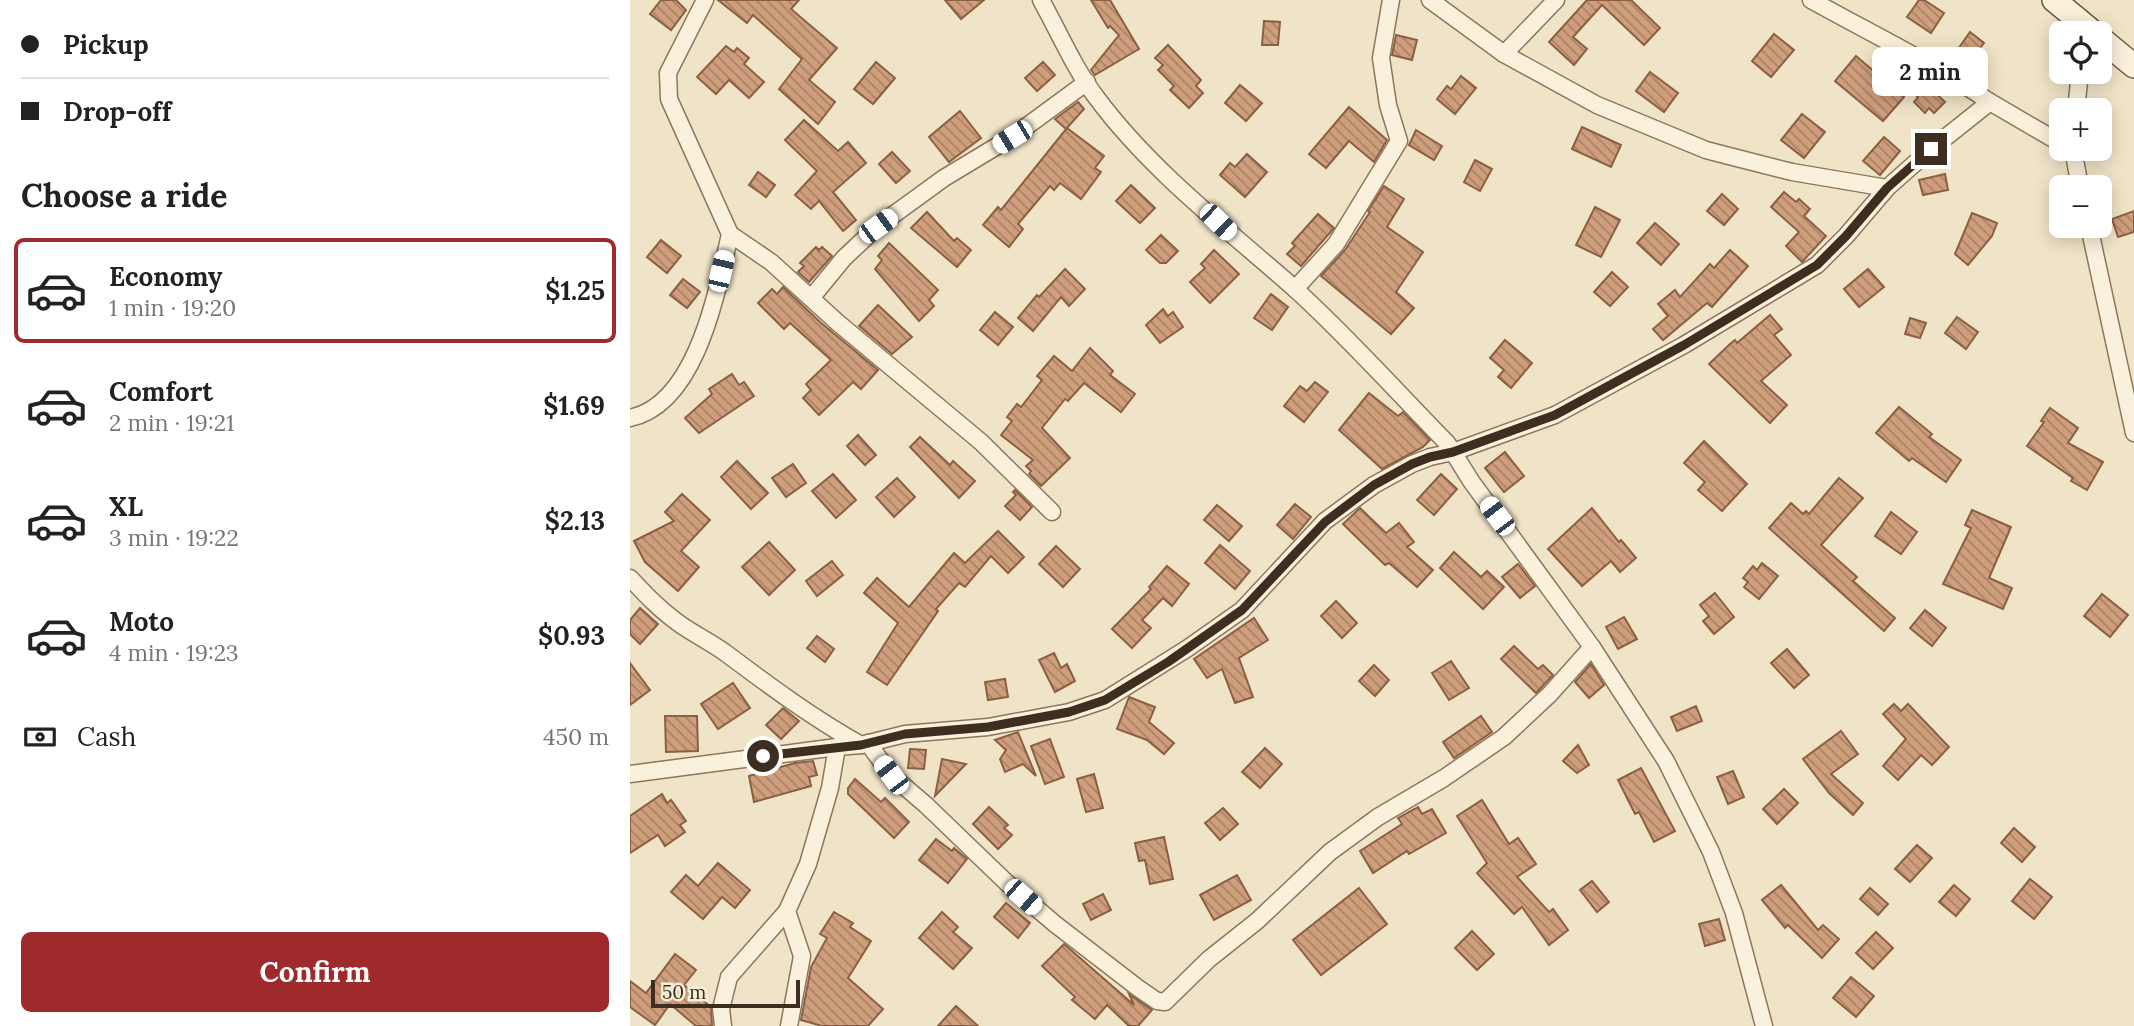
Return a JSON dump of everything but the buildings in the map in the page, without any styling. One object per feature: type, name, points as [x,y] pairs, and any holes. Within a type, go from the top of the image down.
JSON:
[{"type":"main road","points":[[2054,0],[2078,21]]},
{"type":"main road","points":[[2112,49],[2134,66]]},
{"type":"street","points":[[705,0],[668,73],[669,99],[730,234],[771,262],[837,322],[981,442],[1052,512]]},
{"type":"street","points":[[1041,0],[1095,96],[1170,178],[1243,246],[1295,289],[1428,424],[1453,452],[1471,481],[1592,647],[1666,761],[1711,852],[1734,913],[1764,1026]]},
{"type":"street","points":[[1295,289],[1336,244],[1399,141],[1388,105],[1381,58],[1391,0]]},
{"type":"street","points":[[1430,0],[1504,54],[1597,105],[1706,150],[1792,173],[1887,188]]},
{"type":"street","points":[[1504,54],[1556,0]]},
{"type":"street","points":[[1811,0],[1895,43],[2049,136]]},
{"type":"street","points":[[812,298],[844,258],[878,226],[944,178],[1012,137],[1087,82]]},
{"type":"street","points":[[630,774],[864,744],[905,734],[988,727],[1069,712],[1105,700],[1168,662],[1242,610],[1325,522],[1374,485],[1430,457],[1453,452],[1555,415],[1684,345],[1817,265],[1887,188],[1990,102]]},
{"type":"street","points":[[630,418],[660,402],[677,388],[696,353],[711,311],[730,234]]},
{"type":"street","points":[[2092,238],[2134,433]]},
{"type":"street","points":[[630,578],[652,603],[678,623],[724,652],[815,718],[864,744],[891,775],[1055,924],[1138,988],[1157,1001],[1165,1002],[1209,959],[1257,921],[1330,852],[1378,817],[1444,778],[1504,737],[1550,694],[1592,647]]},
{"type":"street","points":[[723,1026],[721,1009],[729,976],[787,911],[808,864],[830,788],[837,747]]},
{"type":"street","points":[[787,911],[803,956],[789,1026]]},
{"type":"route","points":[[763,756],[861,745],[905,734],[988,727],[1069,712],[1105,700],[1168,662],[1242,610],[1325,522],[1374,485],[1430,457],[1453,452],[1555,415],[1684,345],[1817,265],[1887,188],[1931,149]]}]
